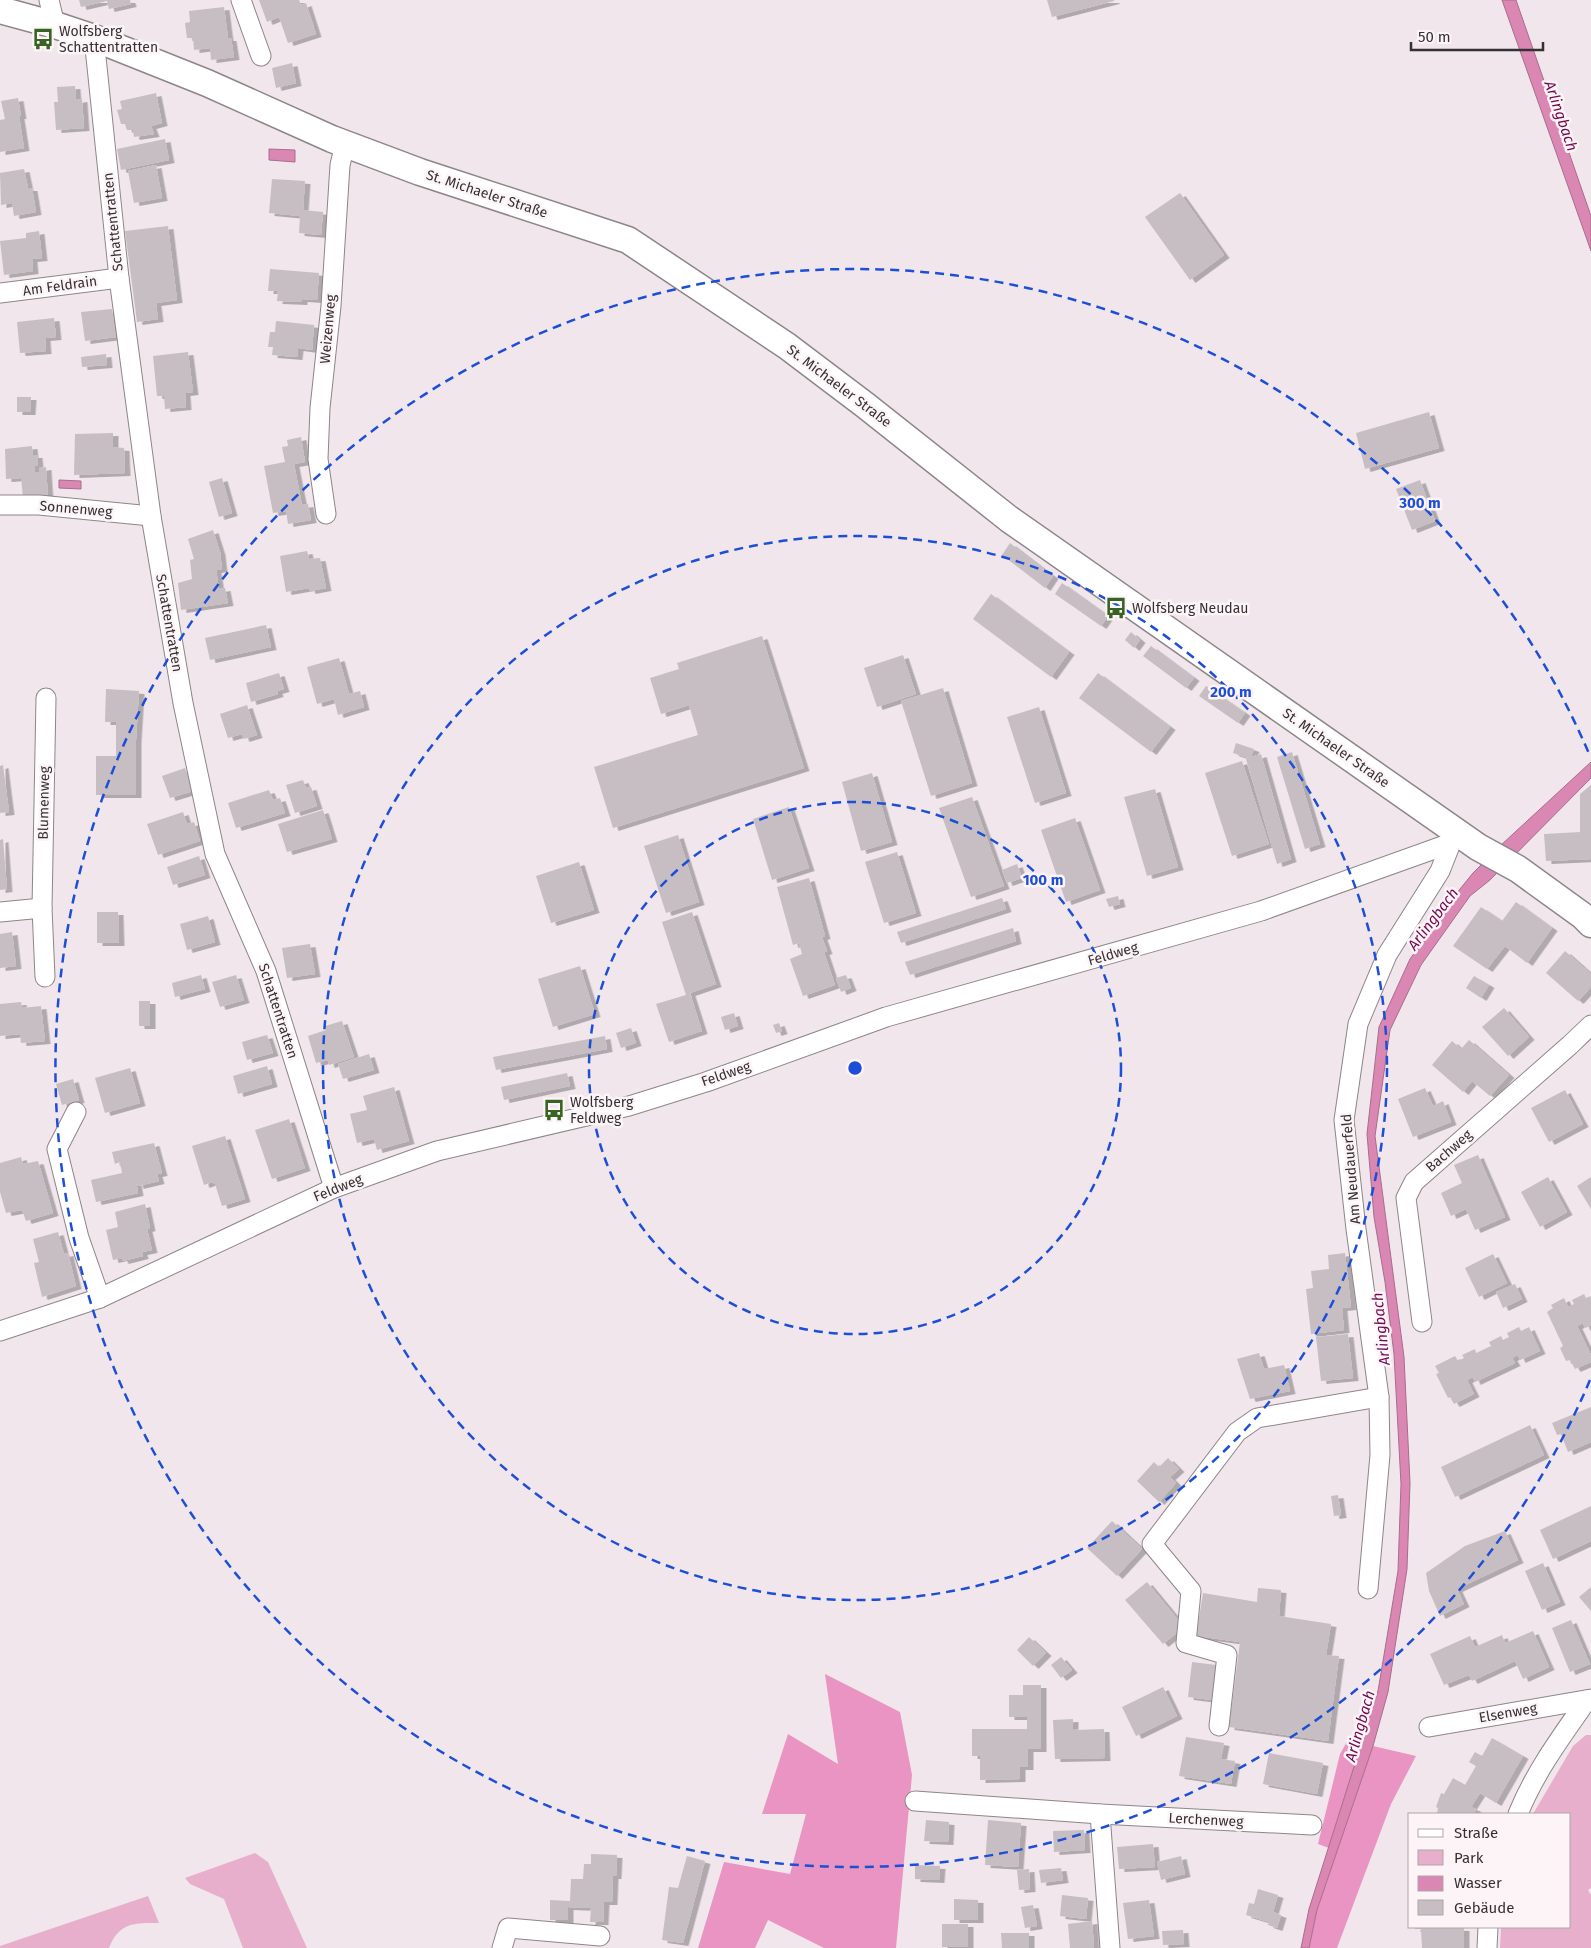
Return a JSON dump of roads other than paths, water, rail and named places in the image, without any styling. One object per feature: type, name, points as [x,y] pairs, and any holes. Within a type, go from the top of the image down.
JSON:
[{"type":"main road","name":"St. Michaeler Straße","points":[[0,10],[94,38],[206,83],[345,144],[420,172],[628,240],[787,346],[1009,519],[1463,841],[1518,870],[1583,916],[1591,924]]},
{"type":"street","points":[[49,0],[55,25]]},
{"type":"street","points":[[241,0],[261,56]]},
{"type":"street","name":"Schattentratten","points":[[94,38],[119,278],[151,516],[183,703],[215,854],[266,971],[334,1188]]},
{"type":"street","name":"Weizenweg","points":[[326,514],[318,459],[320,408],[331,306],[340,165],[345,144]]},
{"type":"street","name":"Am Feldrain","points":[[0,294],[119,278]]},
{"type":"street","name":"Sonnenweg","points":[[0,505],[39,505],[151,516]]},
{"type":"street","name":"Blumenweg","points":[[45,977],[42,908],[46,698]]},
{"type":"street","name":"Feldweg","points":[[0,1331],[100,1298],[334,1188],[437,1151],[629,1106],[706,1082],[886,1017],[1261,911],[1463,841]]},
{"type":"street","name":"Am Neudauerfeld","points":[[1368,1589],[1380,1455],[1379,1398],[1356,1229],[1344,1120],[1358,1024],[1387,954],[1440,871],[1463,841]]},
{"type":"street","points":[[0,912],[42,908]]},
{"type":"street","name":"Bachweg","points":[[1422,1322],[1406,1198],[1414,1182],[1591,1025]]},
{"type":"street","points":[[76,1112],[57,1149],[79,1238],[100,1298]]},
{"type":"street","points":[[1219,1726],[1227,1656],[1186,1643],[1191,1591],[1152,1544],[1237,1432],[1257,1418],[1379,1398]]},
{"type":"street","name":"Elsenweg","points":[[1429,1727],[1589,1699]]},
{"type":"street","name":"Elsenweg","points":[[1518,1813],[1528,1790],[1545,1760],[1589,1699]]},
{"type":"street","name":"Lerchenweg","points":[[915,1801],[1100,1814],[1312,1825]]},
{"type":"street","points":[[1100,1814],[1110,1948]]},
{"type":"street","points":[[502,1948],[508,1928],[600,1936]]},
{"type":"street","points":[[1487,1948],[1488,1928]]},
{"type":"water","name":"Arlingbach","points":[[1502,0],[1516,0],[1591,216],[1591,251]]},
{"type":"water","points":[[269,149],[295,150],[295,162],[269,160]]},
{"type":"water","points":[[59,480],[81,481],[81,489],[59,488]]},
{"type":"water","name":"Arlingbach","points":[[1591,762],[1591,778],[1490,880],[1470,896],[1421,965],[1390,1030],[1375,1136],[1404,1357],[1410,1483],[1407,1569],[1388,1692],[1373,1746],[1317,1910],[1309,1948],[1301,1948],[1309,1909],[1378,1691],[1398,1571],[1401,1484],[1394,1354],[1374,1217],[1367,1134],[1379,1027],[1410,959],[1460,889],[1500,846]]},
{"type":"place","name":"Wolfsberg Schattentratten","points":[[43,39]]},
{"type":"place","name":"Wolfsberg Neudau","points":[[1116,608]]},
{"type":"place","name":"Wolfsberg Feldweg","points":[[554,1110]]}]
